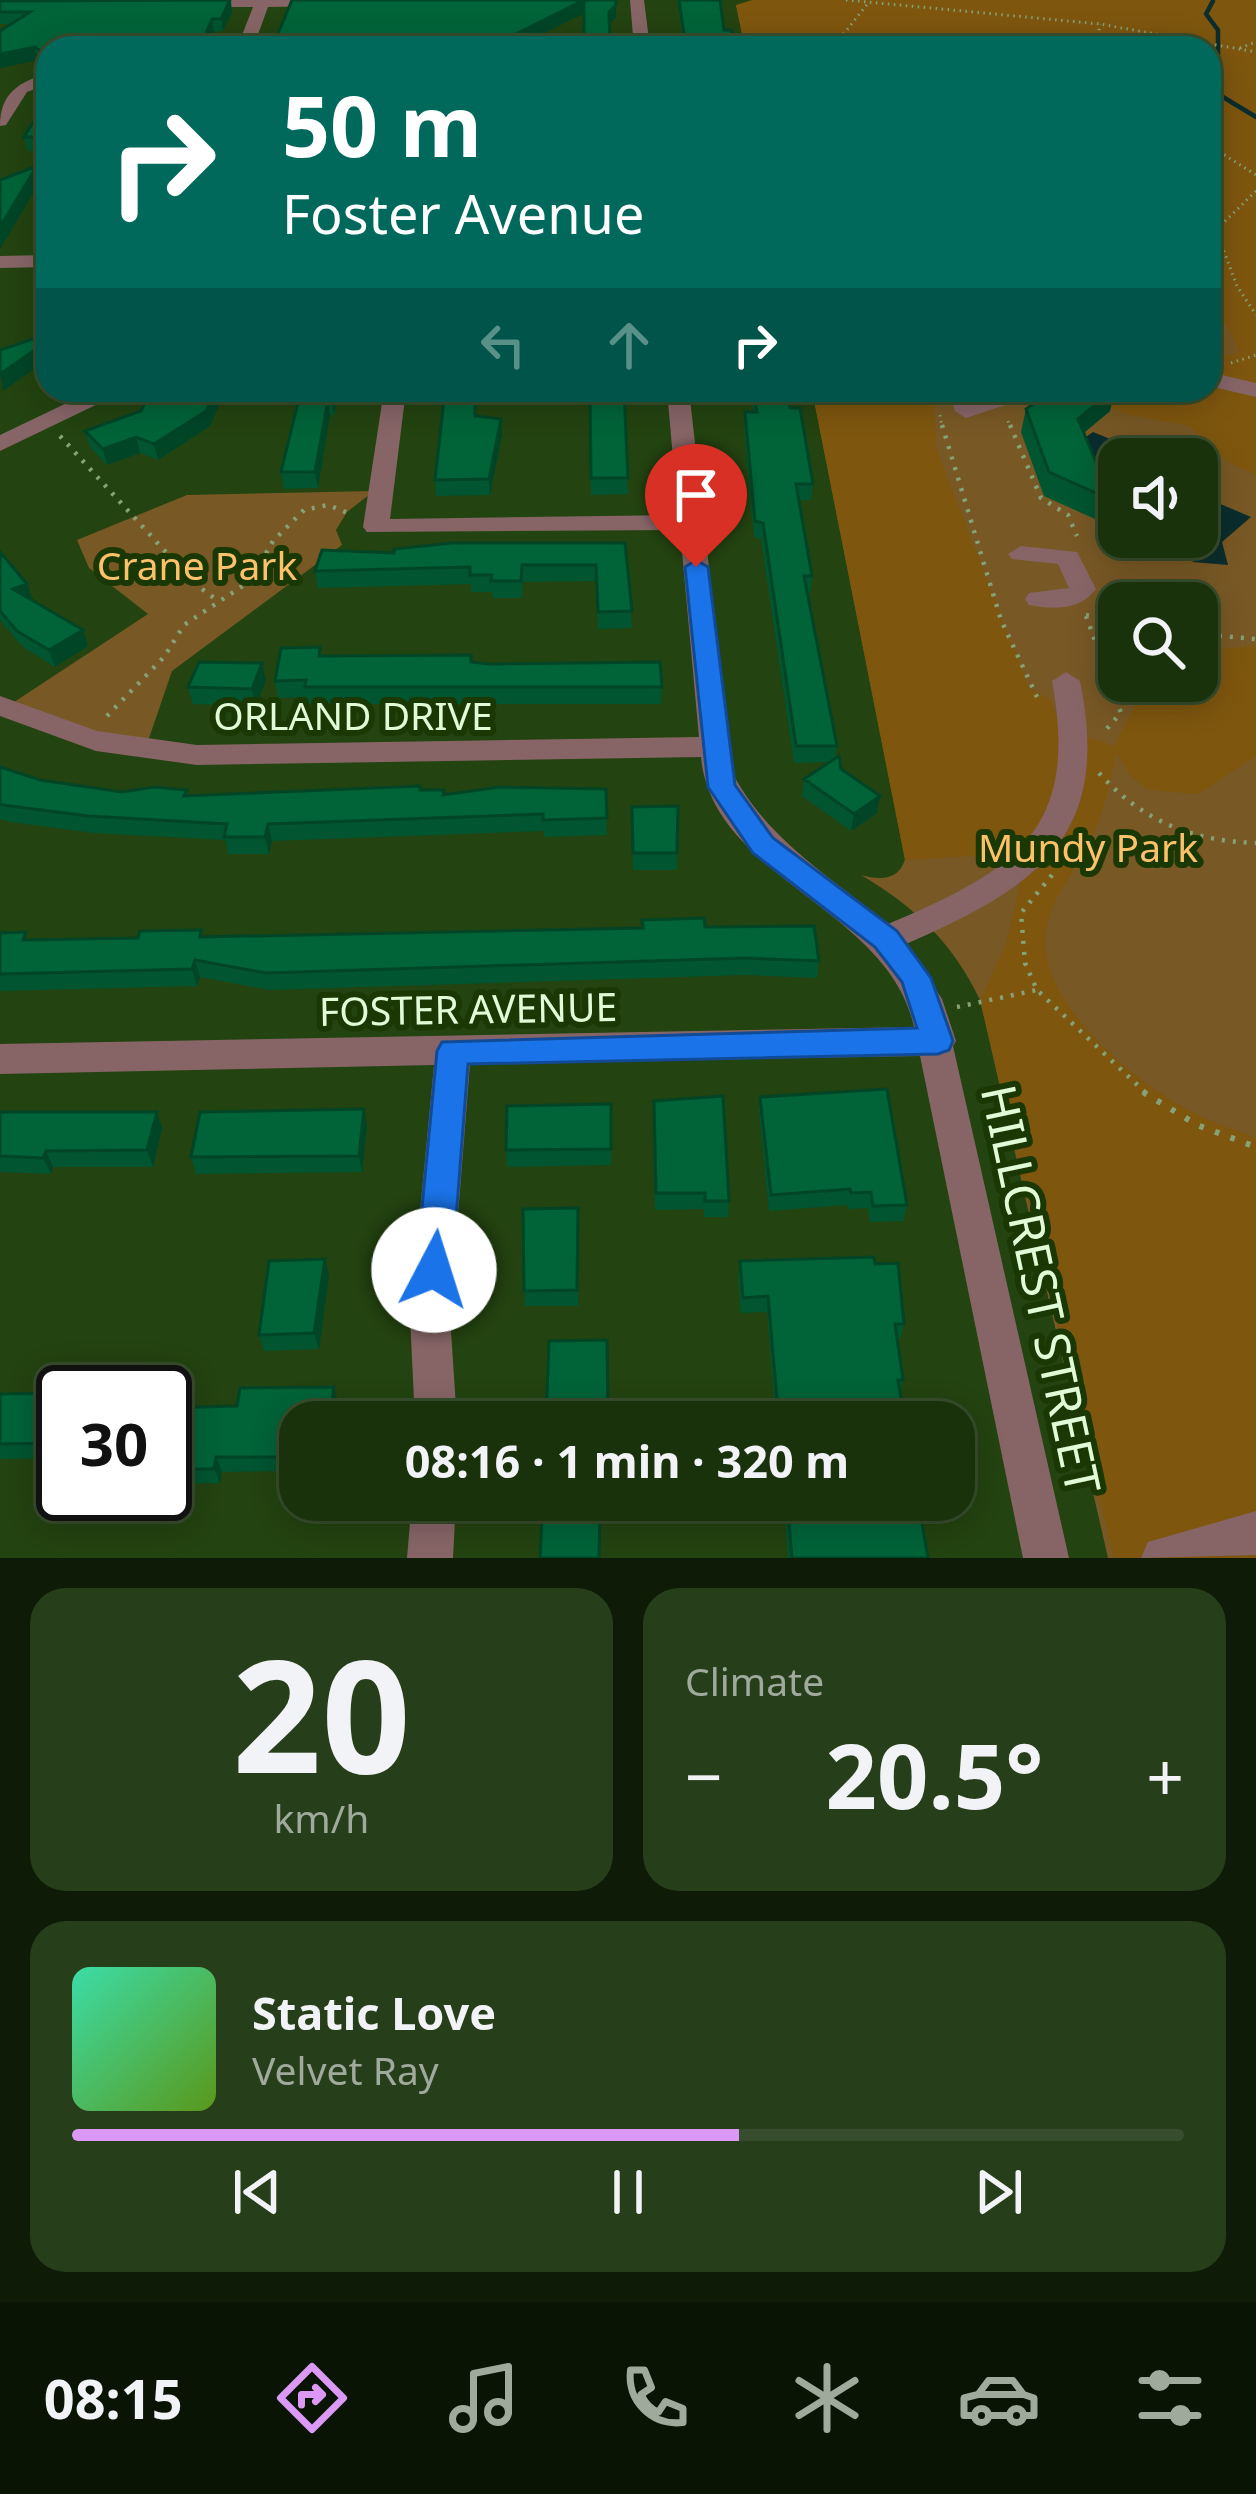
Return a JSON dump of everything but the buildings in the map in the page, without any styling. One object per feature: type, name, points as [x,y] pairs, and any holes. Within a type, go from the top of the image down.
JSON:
[{"type":"street","points":[[637,0],[641,36]]},
{"type":"street","points":[[249,36],[262,2]]},
{"type":"street","points":[[166,3],[352,2]]},
{"type":"street","points":[[0,121],[21,89],[36,83]]},
{"type":"street","points":[[0,262],[36,261]]},
{"type":"street","points":[[1221,382],[1256,390]]},
{"type":"street","points":[[0,444],[85,402]]},
{"type":"street","points":[[393,402],[376,527],[692,522]]},
{"type":"street","name":"HILLCREST STREET","points":[[679,402],[722,787],[747,828],[787,867],[886,939],[947,1024],[1046,1558]]},
{"type":"street","points":[[964,402],[967,411],[998,402]]},
{"type":"street","points":[[1021,554],[1068,557],[1083,589],[1075,598],[1038,598]]},
{"type":"street","points":[[886,939],[987,892],[1044,843],[1076,770],[1077,719],[1056,692]]},
{"type":"street","name":"ORLAND DRIVE","points":[[0,705],[54,730],[88,739],[145,750],[251,757],[714,747]]},
{"type":"street","name":"FOSTER AVENUE","points":[[0,1059],[453,1051],[947,1024]]},
{"type":"street","points":[[435,1401],[430,1316],[453,1051]]},
{"type":"street","points":[[430,1558],[433,1521]]},
{"type":"street","points":[[1163,1558],[1256,1533]]},
{"type":"path","points":[[846,0],[1100,24],[1170,36]]},
{"type":"path","points":[[842,36],[869,2]]},
{"type":"path","points":[[1098,36],[1100,24]]},
{"type":"path","points":[[1240,48],[1256,42]]},
{"type":"path","points":[[1221,45],[1256,52]]},
{"type":"path","points":[[1221,153],[1256,175]]},
{"type":"path","points":[[1221,225],[1256,191]]},
{"type":"path","points":[[1221,243],[1237,286],[1256,315]]},
{"type":"path","points":[[939,405],[945,446],[1027,688],[1056,692]]},
{"type":"path","points":[[48,423],[194,583],[218,601]]},
{"type":"path","points":[[88,739],[164,657],[184,625],[250,580],[273,541],[304,510],[328,505],[376,527]]},
{"type":"path","points":[[1086,614],[1098,617]]},
{"type":"path","points":[[1218,636],[1256,639]]},
{"type":"path","points":[[1100,792],[1099,773],[1121,800],[1148,819],[1218,842],[1256,843]]},
{"type":"path","points":[[1059,865],[1021,914],[1025,963],[1037,990],[1139,1090],[1198,1125],[1256,1147]]},
{"type":"path","points":[[947,1024],[1037,990]]},
{"type":"green space","name":"Mundy Park","points":[[756,0],[1256,0],[1256,1558],[1108,1558],[980,1000],[930,928],[861,875],[888,877],[905,859],[814,402],[1221,402],[1221,36],[742,36],[736,5],[756,5]]},
{"type":"green space","name":"Crane Park","points":[[374,491],[347,512],[336,530],[342,545],[172,671],[145,750],[5,708],[148,614],[89,568],[77,540],[187,495]]},
{"type":"shaded area","points":[[752,0],[1256,0],[1256,475],[1218,453],[1218,438],[1202,438],[1189,426],[1125,414],[1097,402],[1221,402],[1221,356],[1240,352],[1221,314],[1221,36],[742,36],[736,5]]},
{"type":"shaded area","points":[[814,402],[934,402],[936,448],[1029,688],[1051,700],[1060,727],[1114,746],[1137,702],[1218,702],[1218,649],[1256,646],[1256,756],[1198,794],[1148,790],[1131,776],[1116,753],[1097,826],[1053,906],[1045,943],[1051,972],[1065,1001],[1111,1054],[1188,1110],[1256,1138],[1256,1558],[1114,1558],[980,1000],[1005,947],[1022,877],[1005,854],[905,860]]},
{"type":"water","points":[[1093,432],[1108,438],[1098,438],[1098,471],[1083,439]]},
{"type":"water","points":[[1218,503],[1251,517],[1222,542],[1228,565],[1193,562],[1192,558],[1218,558]]},
{"type":"waterway","points":[[1213,1],[1206,14],[1218,36]]},
{"type":"waterway","points":[[1221,96],[1256,117]]},
{"type":"route","points":[[434,1270],[453,1051],[938,1041],[916,978],[886,939],[763,846],[722,787],[696,567]]}]
